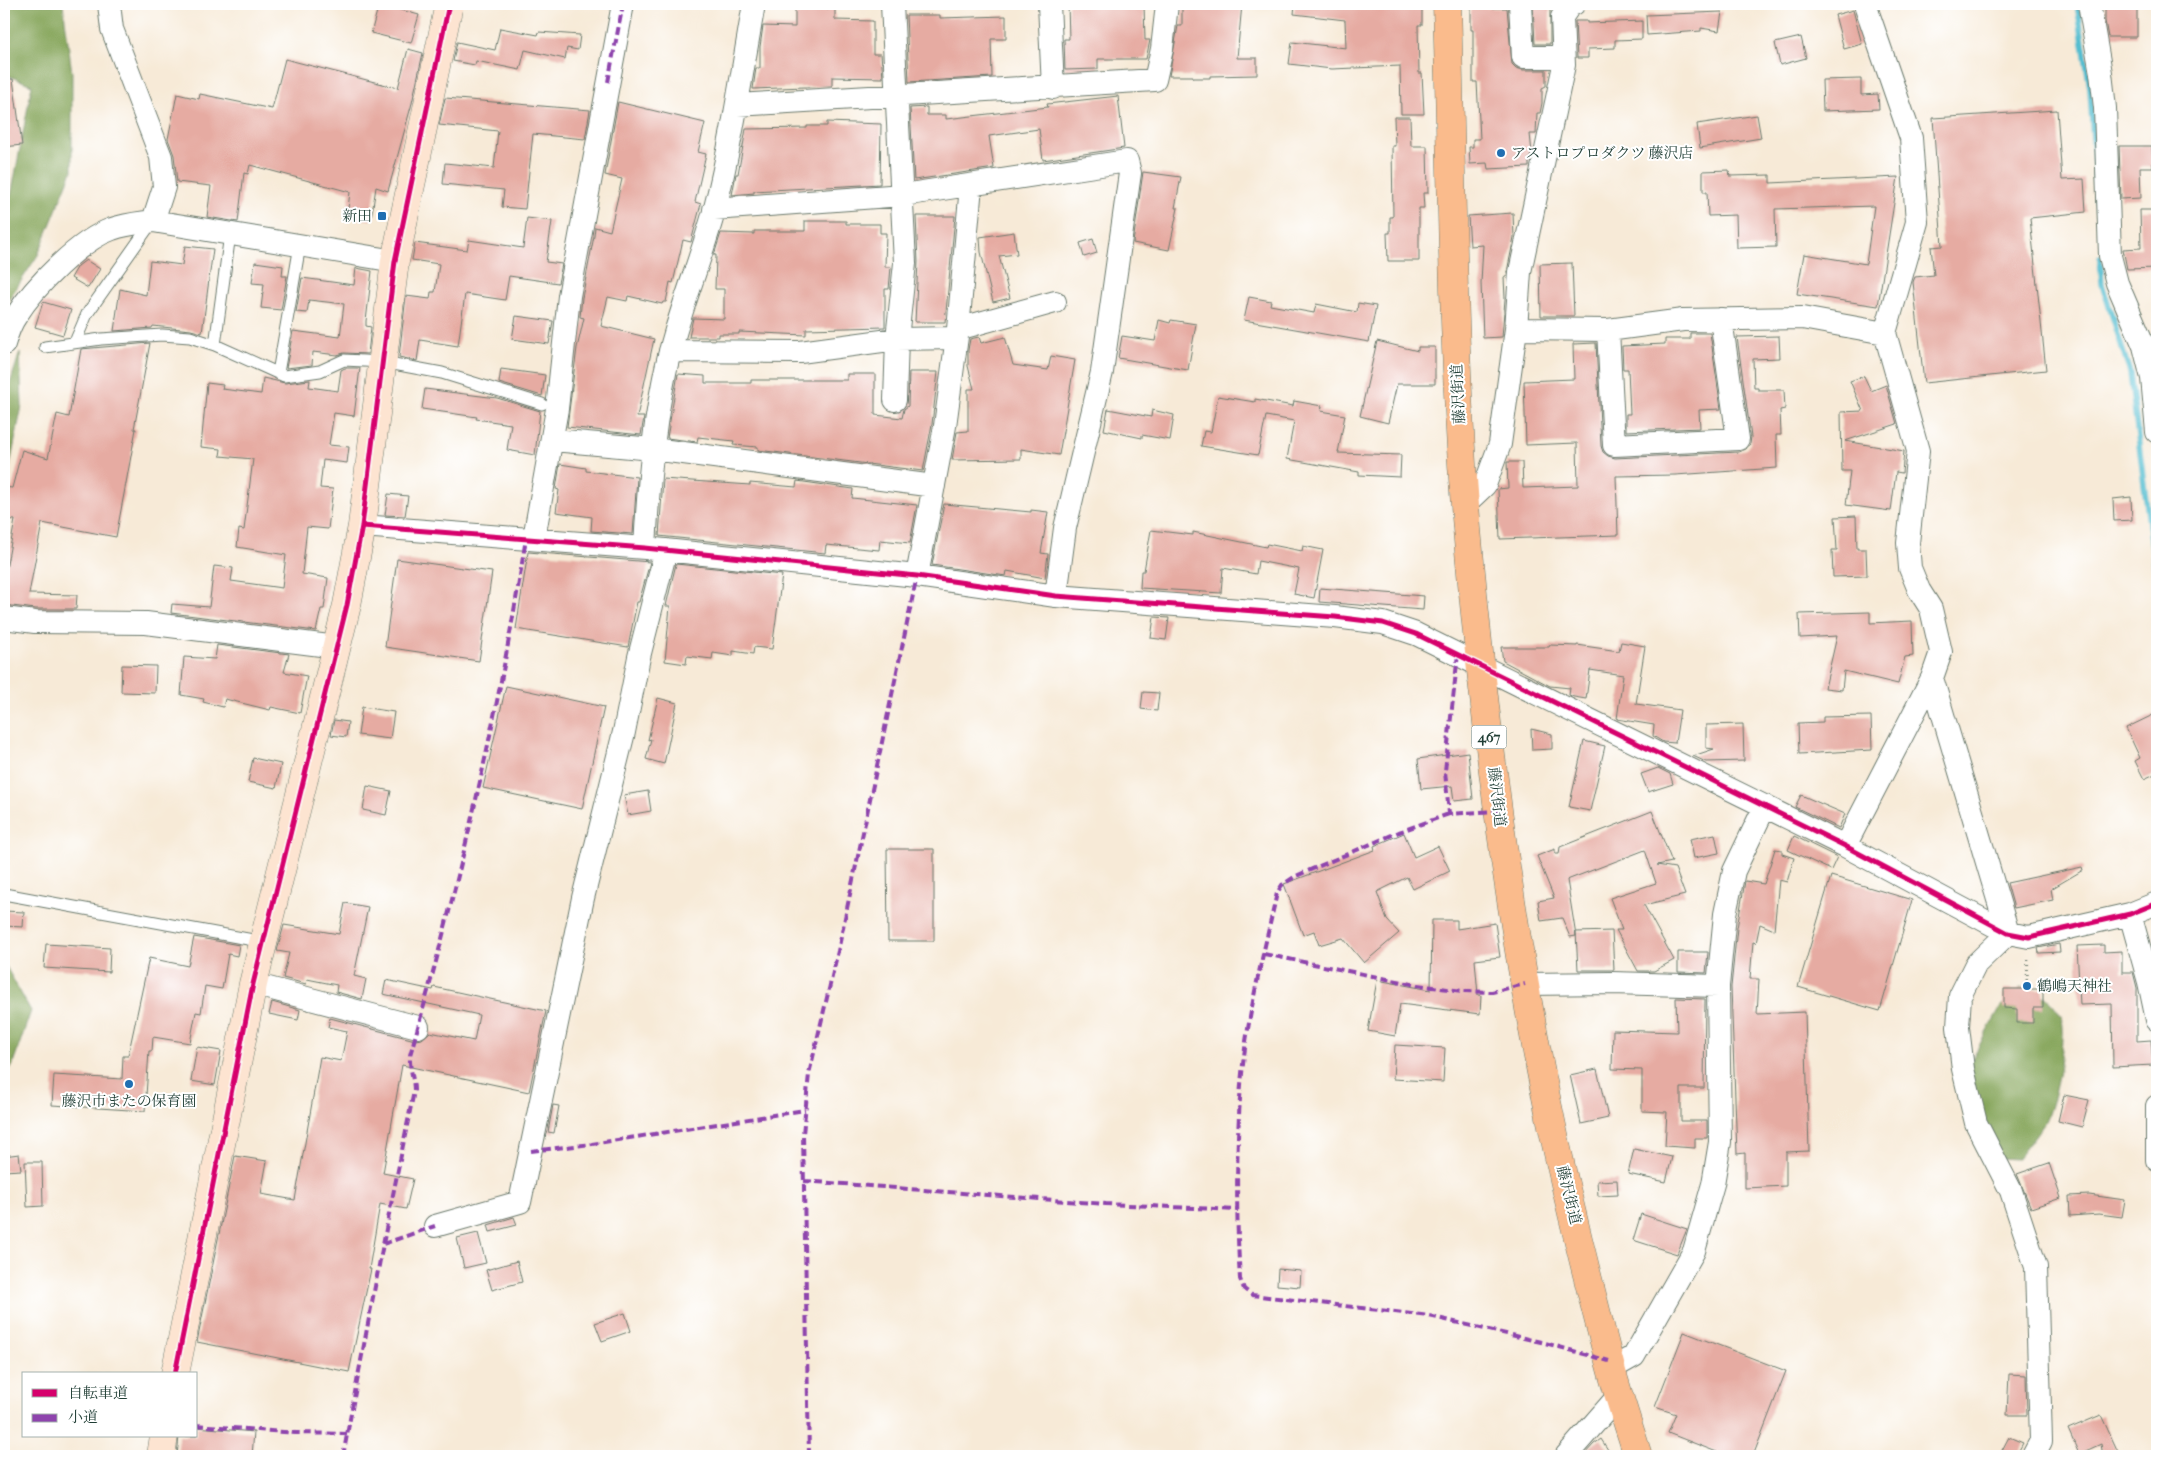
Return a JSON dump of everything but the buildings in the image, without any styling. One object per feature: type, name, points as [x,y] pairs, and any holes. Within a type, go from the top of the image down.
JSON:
[{"type":"highway","name":"藤沢街道","points":[[1447,4],[1456,363],[1465,504],[1480,665],[1498,810],[1525,984],[1554,1134],[1616,1382],[1638,1456]]},
{"type":"street","points":[[109,4],[112,29],[162,157],[164,187],[153,221]]},
{"type":"street","points":[[176,1372],[253,984],[337,647],[362,526],[396,261],[450,4]]},
{"type":"street","points":[[534,538],[553,440],[569,296],[588,205],[623,4]]},
{"type":"street","points":[[436,1226],[520,1202],[583,898],[624,732],[639,657],[655,549],[653,449],[663,382],[670,351],[714,209],[737,105],[754,4]]},
{"type":"street","points":[[892,4],[895,96],[903,195],[905,264],[897,339],[895,400]]},
{"type":"street","points":[[1049,4],[1053,88]]},
{"type":"street","points":[[737,105],[1053,88],[1156,80],[1167,4]]},
{"type":"street","points":[[1520,4],[1524,57],[1563,56]]},
{"type":"street","points":[[1465,504],[1485,485],[1500,444],[1516,329],[1520,272],[1564,64],[1562,17],[1571,4],[1574,4]]},
{"type":"street","points":[[1844,846],[1932,678],[1941,652],[1931,609],[1919,590],[1910,568],[1908,543],[1918,451],[1885,332],[1917,222],[1911,138],[1865,4]]},
{"type":"street","points":[[2089,4],[2104,100],[2110,256],[2117,283],[2144,346],[2152,378],[2157,432]]},
{"type":"street","points":[[714,209],[903,195],[1127,161],[1130,173],[1102,372],[1065,528],[1056,596]]},
{"type":"street","points":[[917,576],[945,426],[957,334],[971,186]]},
{"type":"street","points":[[4,344],[8,330],[22,307],[39,287],[78,249],[110,229],[129,224],[153,221],[396,261]]},
{"type":"street","points":[[670,351],[800,352],[897,339],[957,334],[1054,302]]},
{"type":"street","points":[[1516,329],[1608,330],[1683,320],[1802,318],[1885,332]]},
{"type":"street","points":[[1608,330],[1614,445],[1738,439],[1722,319]]},
{"type":"street","points":[[553,440],[653,449],[934,486]]},
{"type":"street","points":[[362,526],[655,549],[917,576],[1056,596],[1335,617],[1382,623],[1416,634],[1765,806],[2008,933],[2029,937],[2130,914],[2157,904]]},
{"type":"street","points":[[4,618],[35,622],[146,623],[337,647]]},
{"type":"street","points":[[1932,678],[2008,933]]},
{"type":"street","points":[[1566,1456],[1634,1356],[1694,1251],[1713,1184],[1720,1142],[1718,986],[1725,914],[1734,872],[1765,806]]},
{"type":"street","points":[[2130,914],[2149,982],[2157,1020]]},
{"type":"street","points":[[2008,933],[1976,964],[1960,996],[1958,1027],[1963,1069],[1976,1123],[2011,1191],[2036,1266],[2041,1441],[2033,1456]]},
{"type":"street","points":[[1525,984],[1612,983],[1718,986]]},
{"type":"street","points":[[253,984],[418,1027]]},
{"type":"street","points":[[2157,1106],[2157,1160]]},
{"type":"street","points":[[161,1456],[164,1438]]},
{"type":"lane","points":[[75,342],[87,314],[153,221]]},
{"type":"lane","points":[[215,346],[230,234]]},
{"type":"lane","points":[[278,374],[300,245]]},
{"type":"lane","points":[[45,347],[101,338],[162,335],[190,337],[284,376],[303,375],[320,371],[344,360],[383,362],[442,373],[542,404]]},
{"type":"lane","points":[[4,894],[264,942]]},
{"type":"green space","points":[[4,4],[63,4],[72,73],[72,171],[38,255],[4,307],[4,198],[11,196],[32,85],[4,74]]},
{"type":"green space","points":[[20,352],[22,406],[8,475],[4,476],[4,402]]},
{"type":"green space","points":[[4,963],[31,1011],[12,1066],[4,1072]]},
{"type":"green space","points":[[2020,988],[2033,991],[2048,999],[2060,1014],[2063,1023],[2063,1035],[2060,1068],[2052,1101],[2044,1123],[2017,1159],[1998,1158],[1971,1131],[1970,1062],[2000,1008]]},
{"type":"waterway","points":[[2077,4],[2090,88],[2097,209]]},
{"type":"waterway","points":[[2100,258],[2102,284],[2130,373],[2157,587]]},
{"type":"marked path","points":[[608,82],[623,4]]},
{"type":"marked path","points":[[383,1244],[414,1091],[410,1055],[445,927],[476,798],[503,669],[526,538]]},
{"type":"marked path","points":[[809,1456],[803,1134],[809,1074],[838,951],[917,576]]},
{"type":"marked path","points":[[1458,654],[1445,771],[1449,814],[1498,811]]},
{"type":"marked path","points":[[1449,814],[1399,832],[1296,876],[1282,885],[1277,893],[1251,1012],[1243,1061],[1237,1182],[1240,1279],[1244,1289],[1252,1295],[1429,1316],[1545,1343],[1609,1361]]},
{"type":"marked path","points":[[1264,954],[1417,985],[1463,991],[1492,992],[1525,984]]},
{"type":"marked path","points":[[531,1151],[592,1144],[805,1110]]},
{"type":"marked path","points":[[804,1181],[1106,1204],[1238,1210]]},
{"type":"marked path","points":[[343,1456],[383,1244],[435,1226]]},
{"type":"marked path","points":[[198,1425],[296,1433],[347,1434]]},
{"type":"cycle path","points":[[175,1372],[253,984],[347,605],[362,526],[395,261],[449,4]]},
{"type":"cycle path","points":[[362,526],[645,548],[917,576],[1056,596],[1335,617],[1383,623],[1416,634],[1845,846],[2008,933],[2029,937],[2130,914],[2157,903]]},
{"type":"place","name":"アストロプロダクツ 藤沢店","points":[[1501,153]]},
{"type":"place","name":"新田","points":[[382,216]]},
{"type":"place","name":"鶴嶋天神社","points":[[2027,986]]},
{"type":"place","name":"藤沢市またの保育園","points":[[129,1084]]}]
